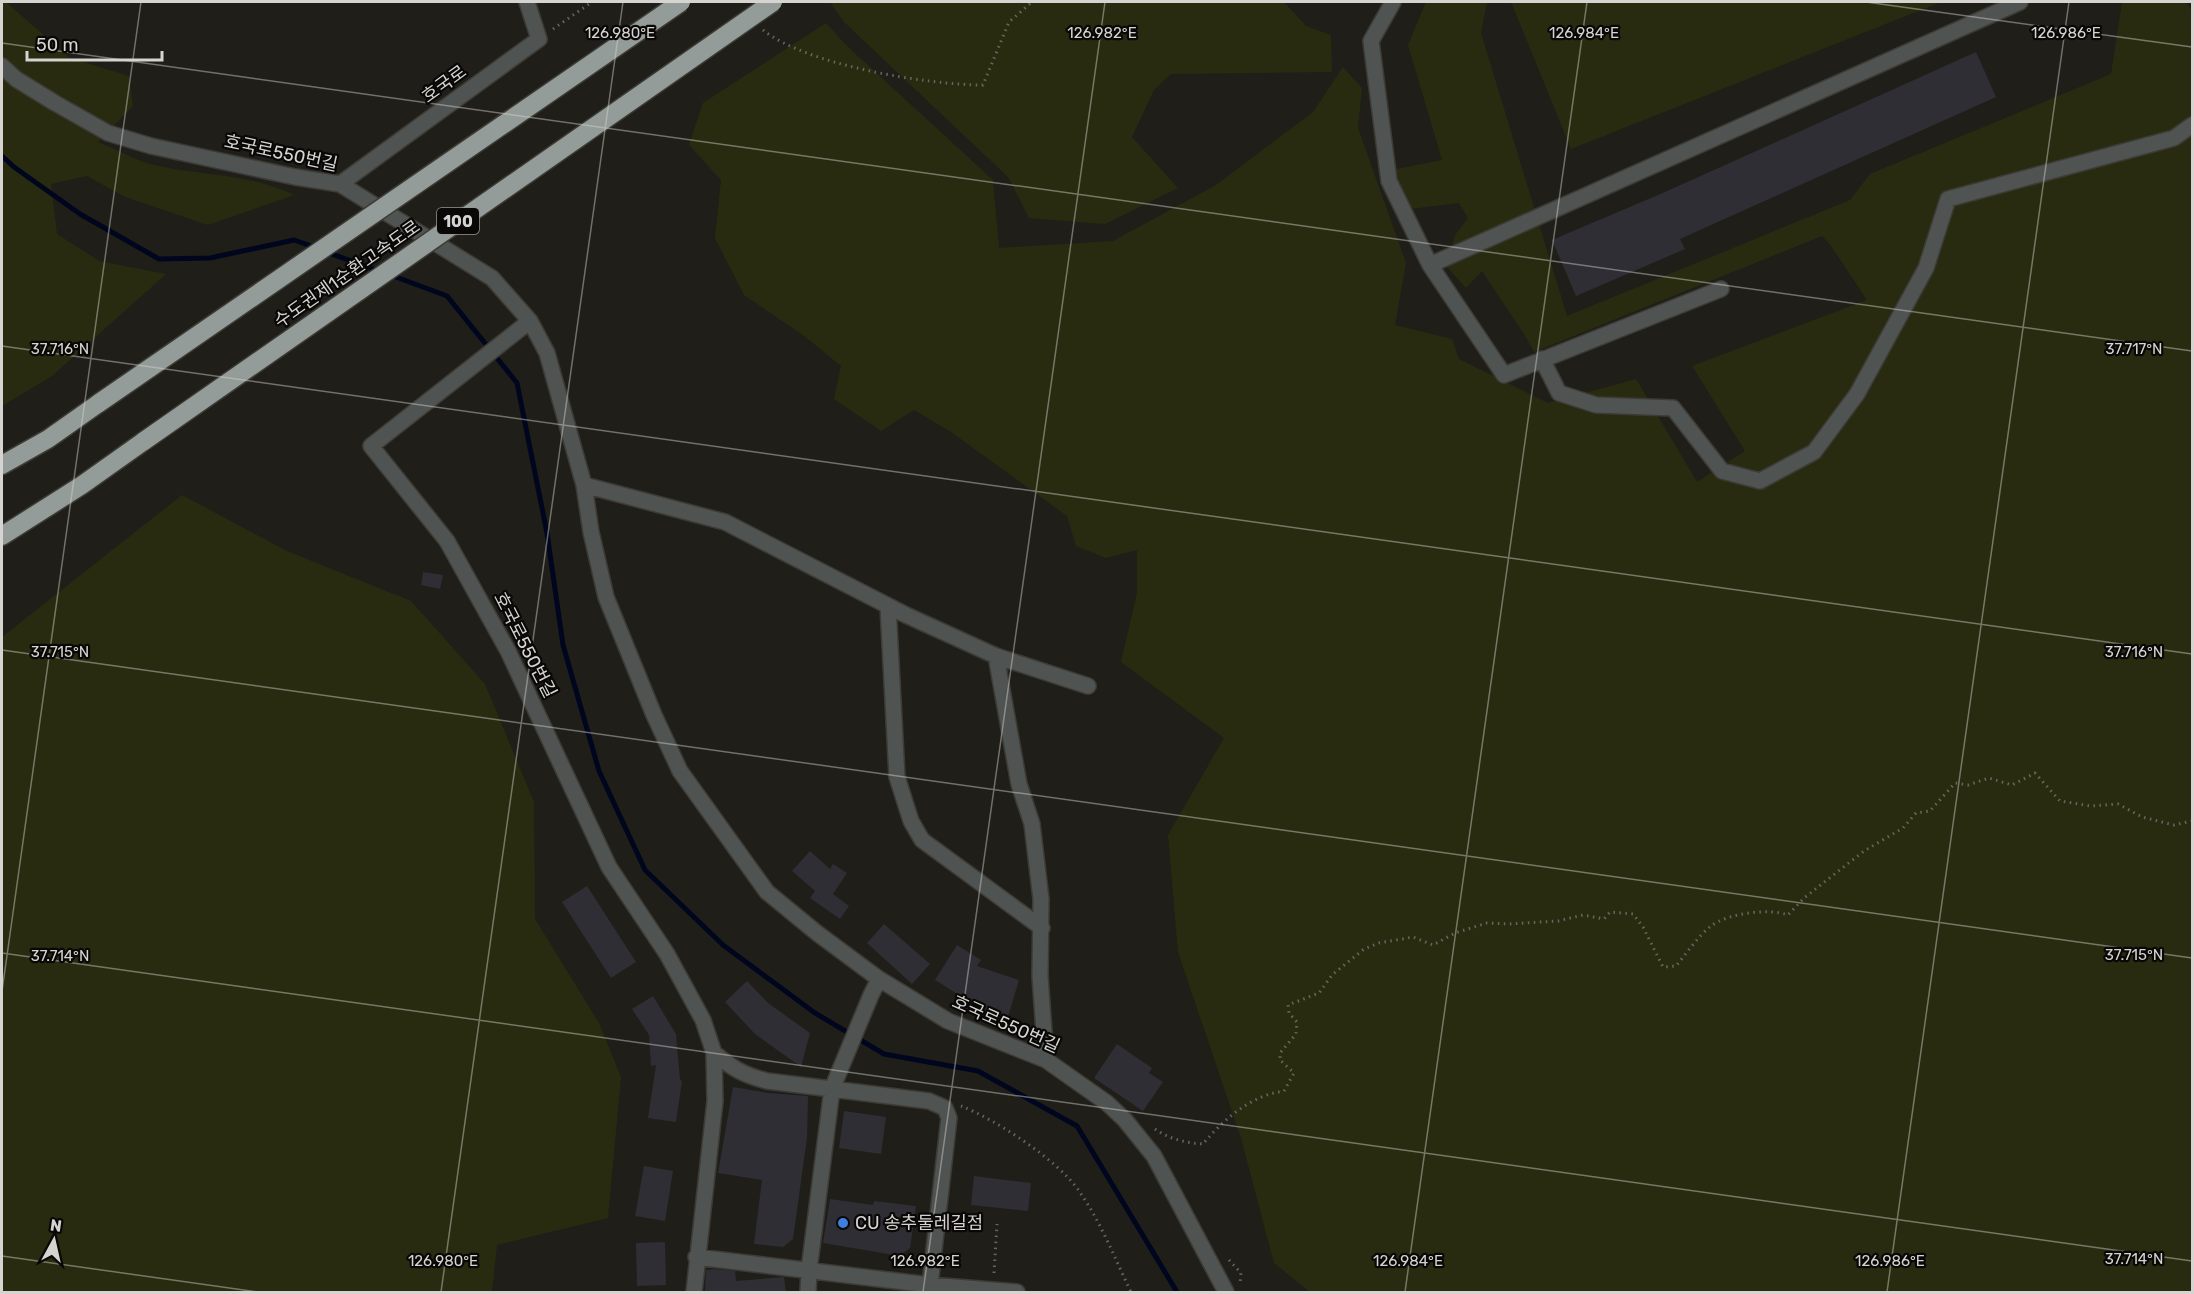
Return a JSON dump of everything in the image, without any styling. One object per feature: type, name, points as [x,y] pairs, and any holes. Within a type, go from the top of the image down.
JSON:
[{"type":"highway","name":"수도권제1순환고속도로","points":[[2,465],[48,439],[681,2]]},
{"type":"highway","name":"수도권제1순환고속도로","points":[[5,536],[82,485],[773,2]]},
{"type":"street","points":[[527,2],[539,39]]},
{"type":"street","points":[[1393,2],[1371,41],[1389,181],[1430,265],[1504,375],[1722,289]]},
{"type":"street","points":[[1430,265],[2020,2]]},
{"type":"street","name":"호국로","points":[[340,184],[539,39]]},
{"type":"street","name":"호국로550번길","points":[[2,66],[16,79],[108,133],[151,146],[294,177],[340,184],[492,278],[530,321],[547,353],[584,486],[591,532],[606,597],[654,715],[680,771],[767,892],[879,979],[948,1021],[1046,1060],[1107,1103],[1125,1120],[1154,1156],[1227,1293]]},
{"type":"street","points":[[1542,359],[1559,393],[1596,405],[1673,408],[1722,471],[1760,481],[1814,452],[1857,394],[1926,268],[1948,199],[2174,138],[2193,125]]},
{"type":"street","name":"호국로550번길","points":[[530,321],[371,446],[447,542],[508,651],[609,867],[667,954],[703,1020],[714,1053],[715,1101],[696,1257],[694,1293]]},
{"type":"street","points":[[584,486],[725,522],[888,606],[996,656],[1088,686]]},
{"type":"street","points":[[888,606],[897,777],[911,821],[922,840],[1042,928]]},
{"type":"street","points":[[996,656],[1018,784],[1032,824],[1041,899],[1040,976],[1046,1060]]},
{"type":"street","points":[[808,1293],[832,1089],[870,995],[879,979]]},
{"type":"street","points":[[714,1053],[744,1075],[767,1081],[929,1101],[945,1108],[949,1118],[930,1285]]},
{"type":"street","points":[[696,1257],[1017,1293]]},
{"type":"path","points":[[539,39],[592,2]]},
{"type":"path","points":[[756,23],[773,38],[802,51],[852,67],[962,85],[983,85],[1009,22],[1032,2]]},
{"type":"path","points":[[1154,1129],[1188,1143],[1203,1144],[1218,1126],[1261,1096],[1284,1091],[1294,1073],[1280,1059],[1280,1053],[1296,1034],[1297,1022],[1289,1013],[1288,1005],[1319,993],[1339,969],[1364,949],[1379,943],[1413,938],[1433,945],[1455,933],[1487,923],[1558,921],[1583,915],[1604,919],[1610,912],[1633,914],[1643,927],[1662,967],[1676,966],[1711,926],[1737,915],[1778,912],[1788,915],[1804,898],[1864,851],[1903,828],[1916,813],[1930,811],[1955,783],[1968,785],[1989,778],[2012,785],[2036,773],[2060,801],[2091,806],[2118,804],[2142,817],[2174,825],[2193,821]]},
{"type":"path","points":[[945,1108],[954,1104],[963,1106],[1006,1129],[1052,1163],[1078,1189],[1094,1215],[1131,1293]]},
{"type":"path","points":[[993,1290],[997,1224]]},
{"type":"green space","points":[[2,2],[6,2],[70,58],[129,76],[133,106],[98,142],[151,164],[245,179],[294,195],[208,225],[125,197],[87,176],[51,184],[57,234],[99,261],[166,274],[52,376],[2,406]]},
{"type":"green space","points":[[830,2],[1284,2],[1306,26],[1331,35],[1332,72],[1171,74],[1154,90],[1132,137],[1178,188],[1105,224],[1029,218],[1008,177],[844,22]]},
{"type":"green space","points":[[1426,2],[1487,2],[1481,33],[1567,316],[1850,200],[1870,174],[2111,74],[2122,2],[2185,2],[2192,10],[2192,1292],[1310,1292],[1274,1263],[1241,1138],[1178,952],[1168,835],[1224,738],[1121,662],[1137,593],[1137,550],[1106,558],[1076,546],[1067,516],[951,432],[914,410],[881,431],[834,399],[841,366],[803,335],[744,295],[715,238],[721,180],[689,145],[703,103],[826,23],[847,46],[993,180],[999,248],[1113,241],[1216,185],[1313,112],[1343,67],[1362,88],[1358,128],[1406,263],[1395,325],[1452,339],[1459,359],[1548,403],[1636,379],[1697,482],[1745,451],[1692,366],[1867,300],[1822,236],[1534,352],[1482,271],[1466,288],[1447,267],[1455,235],[1468,218],[1459,203],[1410,209],[1392,170],[1442,160],[1408,45]]},
{"type":"green space","points":[[1511,2],[1941,2],[1571,149]]},
{"type":"green space","points":[[182,495],[287,551],[411,601],[485,684],[534,802],[535,919],[599,1023],[621,1077],[608,1218],[497,1245],[492,1292],[2,1292],[2,637]]},
{"type":"building","points":[[1976,52],[1996,97],[1680,239],[1685,249],[1576,296],[1552,240],[1665,192]]},
{"type":"building","points":[[423,572],[443,575],[440,589],[421,585]]},
{"type":"building","points":[[810,851],[830,869],[833,864],[847,873],[833,894],[849,906],[840,919],[810,898],[815,891],[792,871]]},
{"type":"building","points":[[587,886],[636,962],[611,978],[562,902]]},
{"type":"building","points":[[884,924],[930,964],[912,984],[867,943]]},
{"type":"building","points":[[957,945],[981,960],[977,966],[1019,980],[1007,1020],[975,1010],[977,1006],[935,980]]},
{"type":"building","points":[[747,981],[768,1003],[810,1033],[801,1067],[755,1034],[725,1002]]},
{"type":"building","points":[[653,996],[676,1034],[680,1080],[682,1081],[676,1122],[648,1118],[656,1065],[651,1066],[649,1035],[632,1009]]},
{"type":"building","points":[[1117,1044],[1152,1068],[1149,1073],[1163,1082],[1143,1111],[1094,1078]]},
{"type":"building","points":[[733,1087],[808,1096],[807,1138],[793,1239],[783,1247],[754,1244],[762,1180],[718,1173]]},
{"type":"building","points":[[844,1111],[886,1117],[881,1154],[839,1148]]},
{"type":"building","points":[[644,1166],[673,1171],[665,1221],[635,1216]]},
{"type":"building","points":[[974,1176],[1031,1183],[1028,1211],[971,1205]]},
{"type":"building","points":[[830,1199],[873,1205],[874,1201],[916,1206],[910,1248],[900,1256],[823,1243]]},
{"type":"building","points":[[665,1242],[666,1285],[637,1286],[636,1243]]},
{"type":"building","points":[[706,1270],[735,1271],[736,1281],[784,1277],[786,1293],[705,1293]]},
{"type":"waterway","points":[[2,156],[80,214],[159,259],[210,258],[294,240],[317,248]]},
{"type":"waterway","points":[[326,252],[379,271]]},
{"type":"waterway","points":[[388,274],[447,296],[517,383],[547,533],[563,645],[599,771],[645,870],[723,945],[815,1013],[884,1054],[978,1071],[1077,1126],[1177,1292]]},
{"type":"place","name":"CU 송추둘레길점","points":[[843,1223]]}]
